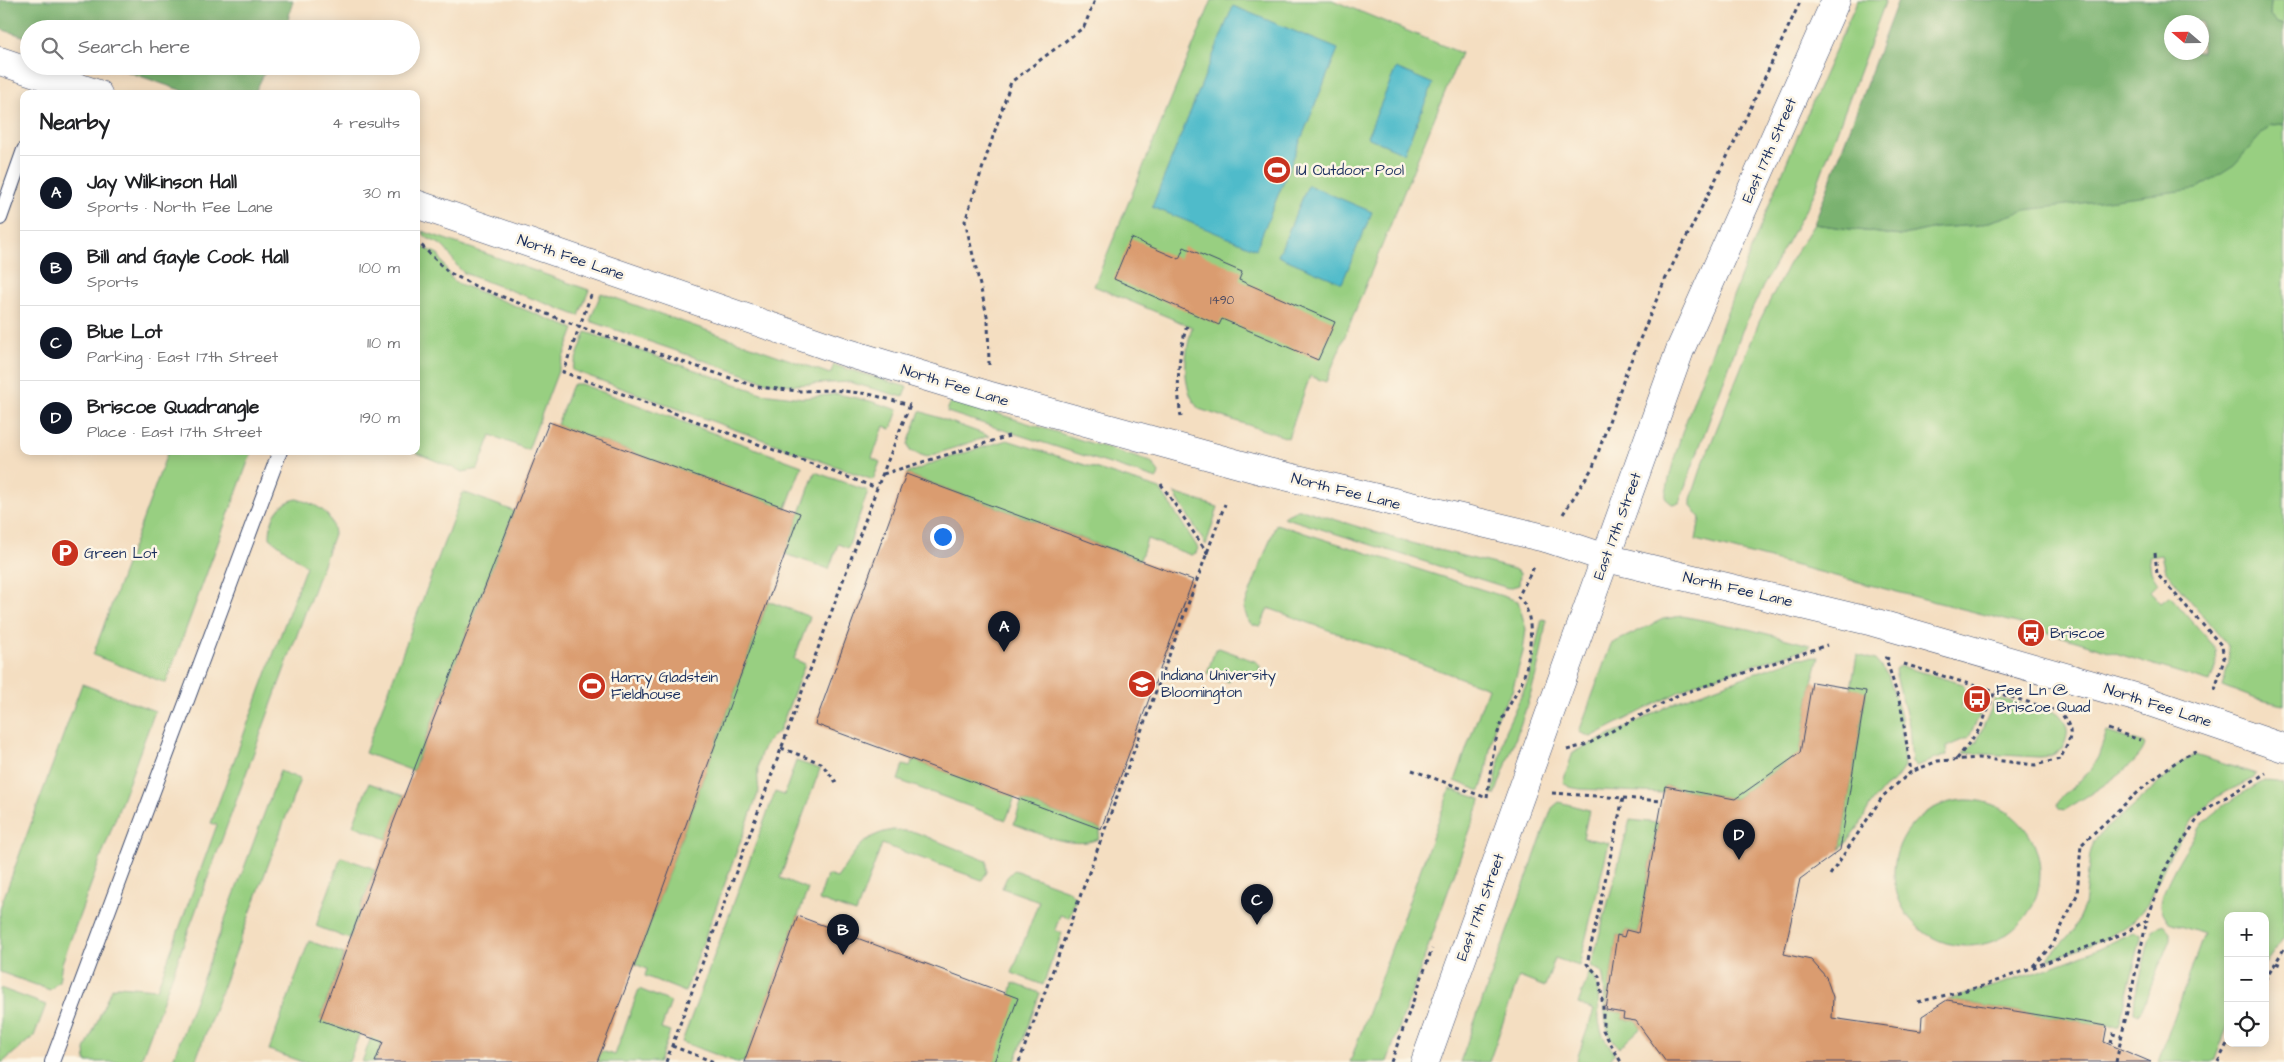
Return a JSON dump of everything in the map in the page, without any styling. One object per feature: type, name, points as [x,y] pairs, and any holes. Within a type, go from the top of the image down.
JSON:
[{"type":"street","name":"East 17th Street","points":[[1425,1062],[1680,350],[1836,0]]},
{"type":"street","points":[[0,61],[20,72]]},
{"type":"street","points":[[26,75],[46,86],[72,90]]},
{"type":"street","name":"North Fee Lane","points":[[420,205],[839,350],[987,395],[1264,471],[1549,539],[1606,558],[1883,624],[2135,697],[2284,748]]},
{"type":"lane","points":[[0,218],[20,161]]},
{"type":"lane","points":[[52,1062],[279,455]]},
{"type":"path","points":[[989,369],[988,320],[965,222],[1011,82],[1084,27],[1095,0]]},
{"type":"path","points":[[1574,494],[1593,467],[1627,370],[1664,282],[1736,139],[1801,0]]},
{"type":"path","points":[[420,244],[448,272],[475,286],[580,326],[757,387],[800,391],[834,390],[869,394],[910,405],[882,474],[666,1062]]},
{"type":"path","points":[[595,286],[562,372],[877,488]]},
{"type":"path","points":[[1182,423],[1179,400],[1179,359],[1188,322]]},
{"type":"path","points":[[882,474],[1009,436]]},
{"type":"path","points":[[1161,484],[1208,554]]},
{"type":"path","points":[[1018,1062],[1225,504]]},
{"type":"path","points":[[2155,553],[2157,574],[2222,646],[2224,659],[2214,693]]},
{"type":"path","points":[[1483,807],[1487,798],[1499,728],[1525,672],[1530,635],[1529,610],[1525,602],[1518,597]]},
{"type":"path","points":[[1566,750],[1588,744],[1678,695],[1827,644]]},
{"type":"path","points":[[1830,874],[1883,796],[1911,772],[1938,761],[1978,758],[2035,765],[2060,759],[2071,738],[2069,724],[2060,712],[1886,658],[1902,707],[1911,772]]},
{"type":"path","points":[[1956,760],[1981,727],[1995,691]]},
{"type":"path","points":[[2108,729],[2140,740]]},
{"type":"path","points":[[781,748],[821,764],[836,782]]},
{"type":"path","points":[[2030,968],[2053,944],[2077,895],[2081,845],[2177,760],[2184,755],[2202,750]]},
{"type":"path","points":[[2116,1062],[2147,920],[2168,864],[2203,810],[2268,772],[2258,769]]},
{"type":"path","points":[[1412,770],[1487,798]]},
{"type":"path","points":[[1551,792],[1662,801]]},
{"type":"path","points":[[1621,1062],[1603,1030],[1603,1006],[1599,976],[1587,964],[1623,798]]},
{"type":"path","points":[[1918,1002],[1983,986],[2125,933],[2147,920]]},
{"type":"path","points":[[1391,1062],[1434,944]]},
{"type":"path","points":[[2269,974],[2284,949]]},
{"type":"path","points":[[2276,963],[2281,965]]},
{"type":"path","points":[[2111,1043],[2113,1034],[2121,1036]]},
{"type":"path","points":[[672,1046],[714,1062]]},
{"type":"path","points":[[2218,1062],[2226,1047]]},
{"type":"green space","points":[[0,0],[293,0],[288,20],[20,20],[20,35],[0,29]]},
{"type":"green space","name":"IU Outdoor Pool","points":[[1212,0],[1332,0],[1461,53],[1326,382],[1310,376],[1288,438],[1199,409],[1189,391],[1186,369],[1187,347],[1192,327],[1094,286]]},
{"type":"green space","points":[[1858,0],[1886,0],[1813,196],[1764,284],[1742,331],[1679,503],[1672,504],[1665,498],[1669,478],[1694,398],[1802,126]]},
{"type":"green space","points":[[1898,0],[2271,0],[2270,15],[2277,23],[2284,25],[2284,124],[2270,125],[2234,165],[2196,189],[2026,210],[1980,225],[1935,228],[1900,236],[1814,224]]},
{"type":"green space","points":[[2271,0],[2284,0],[2284,25],[2277,23],[2270,15]]},
{"type":"green space","points":[[137,75],[264,75],[256,90],[180,90]]},
{"type":"green space","points":[[2284,124],[2284,705],[2256,699],[2222,686],[2229,662],[2228,646],[2166,571],[2162,555],[2149,557],[2151,572],[2158,583],[2150,591],[2161,603],[2170,596],[2214,646],[2216,651],[2215,669],[2210,682],[2017,623],[1696,540],[1700,518],[1691,506],[1691,499],[1702,466],[1759,322],[1788,265],[1814,224],[1900,236],[1935,228],[1980,225],[2270,125]]},
{"type":"green space","points":[[422,231],[589,290],[579,316],[464,273],[444,248],[427,238]]},
{"type":"green space","points":[[420,246],[438,254],[451,278],[457,283],[574,329],[528,450],[491,435],[478,469],[463,472],[420,454]]},
{"type":"green space","points":[[601,293],[830,374],[834,365],[907,387],[903,397],[849,382],[792,385],[766,382],[590,321]]},
{"type":"green space","points":[[586,332],[761,393],[803,398],[837,394],[870,401],[898,410],[891,429],[884,426],[872,458],[880,462],[873,480],[572,370]]},
{"type":"green space","points":[[574,384],[581,384],[802,466],[786,508],[557,425],[571,387]]},
{"type":"green space","points":[[951,399],[1151,462],[1159,473],[1157,479],[947,412]]},
{"type":"green space","points":[[920,411],[989,436],[927,457],[910,451],[908,444]]},
{"type":"green space","points":[[1007,440],[1160,489],[1198,548],[1196,553],[1191,555],[1147,539],[1140,560],[906,474],[935,462]]},
{"type":"green space","points":[[167,455],[251,455],[166,683],[93,655]]},
{"type":"green space","points":[[815,472],[868,491],[848,548],[838,544],[829,569],[785,554]]},
{"type":"green space","points":[[463,492],[514,511],[413,771],[365,753]]},
{"type":"green space","points":[[1174,493],[1218,507],[1206,545]]},
{"type":"green space","points":[[297,499],[317,507],[327,514],[333,526],[334,534],[141,1060],[144,1062],[86,1062],[85,1050],[111,989],[118,986],[157,989],[217,825],[211,823],[306,566],[270,538],[271,524],[276,513],[284,504]]},
{"type":"green space","points":[[1297,510],[1305,510],[1403,541],[1514,569],[1520,573],[1519,585],[1508,588],[1283,517]]},
{"type":"green space","points":[[1276,524],[1518,601],[1526,629],[1523,652],[1512,691],[1496,718],[1485,776],[1480,791],[1455,781],[1488,688],[1268,608],[1261,626],[1253,625],[1248,621],[1244,608]]},
{"type":"green space","points":[[768,601],[810,617],[794,659],[805,664],[779,732],[766,743],[762,750],[758,766],[759,791],[685,992],[645,976],[647,969],[635,964]]},
{"type":"green space","points":[[1682,616],[1748,629],[1810,645],[1809,648],[1696,683],[1591,737],[1579,732],[1611,644],[1663,619]]},
{"type":"green space","points":[[1542,619],[1546,620],[1543,643],[1532,687],[1495,795],[1491,794],[1495,783],[1505,731],[1528,681]]},
{"type":"green space","points":[[1219,648],[1257,662],[1260,666],[1259,672],[1254,676],[1234,669],[1229,682],[1207,673],[1215,650]]},
{"type":"green space","points":[[1857,655],[1875,660],[1888,675],[1901,716],[1904,767],[1896,779],[1884,788],[1871,804],[1858,828],[1840,850],[1866,692],[1851,689]]},
{"type":"green space","points":[[1819,657],[1812,682],[1800,753],[1735,799],[1665,786],[1663,793],[1580,789],[1569,787],[1563,782],[1573,752],[1678,701],[1797,658]]},
{"type":"green space","points":[[1900,666],[1963,684],[1966,693],[1961,708],[1980,715],[1969,737],[1946,747],[1947,755],[1916,766],[1912,763],[1909,725],[1895,670]]},
{"type":"green space","points":[[82,684],[155,711],[62,963],[59,981],[50,990],[0,972],[0,908]]},
{"type":"green space","points":[[1997,698],[2058,713],[2067,730],[2062,749],[2051,756],[2039,757],[1963,753],[1977,741]]},
{"type":"green space","points":[[2107,732],[2145,744],[2134,761],[2123,771],[2065,810],[2060,809],[2057,805],[2059,800],[2089,772],[2098,757]]},
{"type":"green space","points":[[2195,755],[2256,774],[2254,778],[2218,796],[2194,818],[2171,853],[2147,905],[2133,921],[2109,937],[2051,959],[2048,958],[2073,931],[2084,906],[2090,854],[2094,841],[2105,829],[2186,759]]},
{"type":"green space","points":[[913,760],[1015,797],[1006,820],[898,780],[903,765],[910,767]]},
{"type":"green space","points":[[796,761],[820,769],[780,878],[808,889],[744,1062],[736,1062],[682,1042],[775,792],[784,795]]},
{"type":"green space","points":[[280,771],[300,779],[195,1062],[172,1062]]},
{"type":"green space","points":[[2264,781],[2284,784],[2284,937],[2269,958],[2269,912],[2224,912],[2224,1036],[2214,1062],[2158,1062],[2204,934],[2169,922],[2161,905],[2162,896],[2186,848],[2206,820],[2226,804]]},
{"type":"green space","points":[[369,783],[404,796],[387,839],[353,825]]},
{"type":"green space","points":[[1450,789],[1481,799],[1387,1062],[1350,1062]]},
{"type":"green space","points":[[1022,800],[1101,829],[1098,839],[1077,843],[1044,836],[1014,824]]},
{"type":"green space","points":[[1967,800],[1995,805],[2019,821],[2035,845],[2040,873],[2035,901],[2019,925],[1995,941],[1967,946],[1939,941],[1915,925],[1899,901],[1894,873],[1899,845],[1915,821],[1939,805]]},
{"type":"green space","points":[[1559,802],[1589,810],[1583,838],[1609,843],[1579,966],[1555,958],[1545,987],[1519,977],[1489,1062],[1460,1062],[1552,808]]},
{"type":"green space","points":[[1630,820],[1658,823],[1638,933],[1626,930],[1624,937],[1617,935],[1606,1010],[1624,1013],[1623,1019],[1636,1021],[1641,1028],[1619,1048],[1608,1030],[1602,972],[1591,966]]},
{"type":"green space","points":[[893,830],[915,832],[987,861],[987,872],[982,880],[882,844],[856,913],[819,900],[827,875],[837,878],[854,853],[866,841]]},
{"type":"green space","points":[[341,857],[375,869],[349,939],[316,926]]},
{"type":"green space","points":[[1014,870],[1068,890],[1076,898],[1069,918],[1060,915],[1055,930],[1062,933],[1043,985],[1012,973],[1039,901],[1002,888],[1007,877]]},
{"type":"green space","points":[[2163,925],[2170,933],[2170,939],[2142,1009],[2138,1014],[2134,1013],[2135,997],[2150,937],[2154,929]]},
{"type":"green space","points":[[2133,932],[2141,934],[2141,938],[2119,1026],[2107,1026],[1947,1000],[2065,962]]},
{"type":"green space","points":[[309,941],[344,954],[320,1019],[350,1031],[386,962],[349,1062],[302,1062],[269,1050]]},
{"type":"green space","points":[[397,967],[384,1038],[375,1062],[362,1062]]},
{"type":"green space","points":[[1590,971],[1598,990],[1601,1030],[1615,1054],[1606,1062],[1576,1062],[1594,1010],[1578,1004]]},
{"type":"green space","points":[[1013,983],[1040,993],[1015,1062],[994,1062]]},
{"type":"green space","points":[[0,988],[46,1005],[34,1036],[3,1062],[0,1062]]},
{"type":"green space","points":[[639,989],[671,1002],[661,1029],[670,1032],[659,1062],[597,1062],[601,1051],[615,1055]]},
{"type":"water","points":[[1233,6],[1338,49],[1256,249],[1152,207]]},
{"type":"water","points":[[1396,68],[1433,84],[1404,153],[1367,137]]},
{"type":"water","points":[[1308,185],[1372,212],[1342,283],[1278,256]]},
{"type":"building","points":[[1131,238],[1179,259],[1184,247],[1242,272],[1239,280],[1335,322],[1318,360],[1222,319],[1219,325],[1114,279]]},
{"type":"building","name":"Harry Gladstein Fieldhouse","points":[[549,422],[800,513],[635,964],[597,1062],[375,1062],[383,1042],[320,1020],[387,839]]},
{"type":"building","points":[[906,474],[1193,580],[1101,829],[815,724]]},
{"type":"building","points":[[1812,682],[1866,691],[1840,850],[1800,879],[1784,954],[1811,960],[1826,977],[1833,997],[1832,1018],[1921,1031],[1922,1016],[1947,1000],[2107,1026],[2104,1042],[2151,1062],[1666,1062],[1636,1021],[1623,1019],[1624,1013],[1606,1010],[1617,935],[1624,937],[1626,930],[1638,933],[1665,786],[1735,799],[1800,753]]},
{"type":"building","points":[[798,916],[1018,998],[994,1062],[744,1062]]},
{"type":"place","name":"IU Outdoor Pool","points":[[1277,170]]},
{"type":"place","name":"Green Lot","points":[[65,553]]},
{"type":"place","name":"Briscoe","points":[[2031,633]]},
{"type":"place","name":"Jay Wilkinson Hall","points":[[1004,652]]},
{"type":"place","name":"Indiana University Bloomington","points":[[1142,684]]},
{"type":"place","name":"Harry Gladstein Fieldhouse","points":[[592,686]]},
{"type":"place","name":"Fee Ln @ Briscoe Quad","points":[[1977,699]]},
{"type":"place","name":"Briscoe Quadrangle","points":[[1739,860]]},
{"type":"place","name":"Blue Lot","points":[[1257,925]]},
{"type":"place","name":"Bill and Gayle Cook Hall","points":[[843,955]]}]
